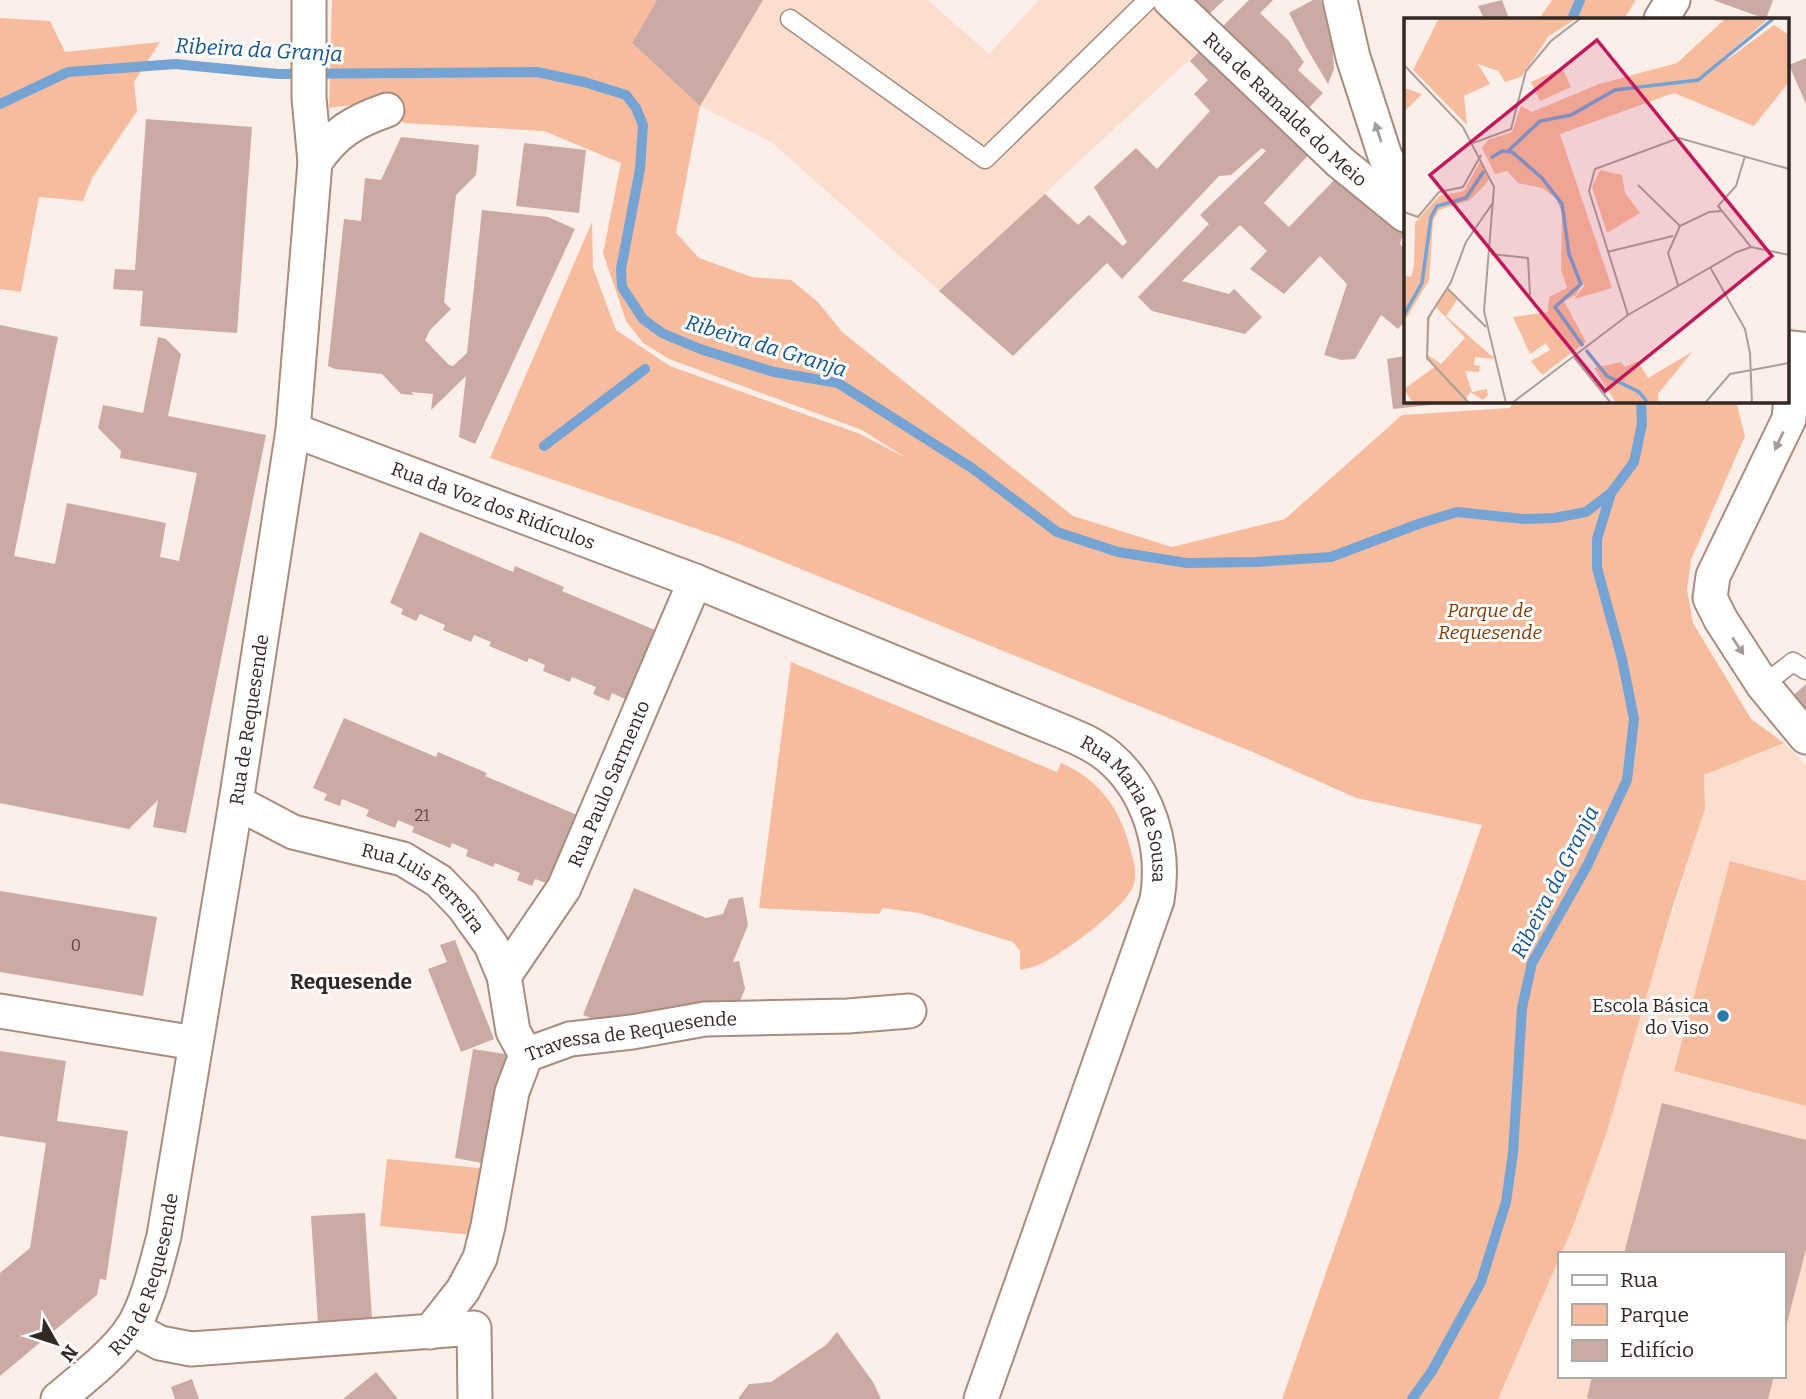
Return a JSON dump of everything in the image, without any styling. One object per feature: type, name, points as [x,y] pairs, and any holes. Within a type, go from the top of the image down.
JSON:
[{"type":"street","name":"Rua de Requesende","points":[[58,1399],[93,1370],[132,1328],[151,1283],[164,1236],[236,802],[293,430],[315,162],[309,98],[309,0]]},
{"type":"street","name":"Rua de Ramalde do Meio","points":[[1170,0],[1340,162],[1404,214]]},
{"type":"street","points":[[1340,0],[1353,57],[1385,156],[1404,192]]},
{"type":"street","points":[[1662,18],[1673,0]]},
{"type":"street","points":[[315,162],[330,140],[358,120],[387,110]]},
{"type":"street","points":[[1796,351],[1789,419],[1713,576],[1710,598],[1763,685],[1806,737]]},
{"type":"street","name":"Rua da Voz dos Ridículos","points":[[293,430],[695,581]]},
{"type":"street","name":"Rua Paulo Sarmento","points":[[504,976],[564,888],[695,581]]},
{"type":"street","name":"Rua Maria de Sousa","points":[[695,581],[1093,746],[1107,755],[1128,776],[1149,815],[1160,859],[1159,888],[1154,912],[981,1399]]},
{"type":"street","name":"Rua Luis Ferreira","points":[[236,802],[293,832],[403,859],[439,881],[463,906],[491,945],[504,976],[513,1031],[526,1055]]},
{"type":"street","points":[[0,1011],[195,1043]]},
{"type":"street","name":"Travessa de Requesende","points":[[430,1332],[463,1290],[480,1258],[512,1092],[526,1055],[570,1039],[632,1032],[705,1019],[909,1012]]},
{"type":"street","points":[[132,1328],[159,1343],[191,1349],[474,1328],[475,1399]]},
{"type":"lane","points":[[790,19],[985,159],[1148,0]]},
{"type":"lane","points":[[1763,685],[1793,662],[1806,670]]},
{"type":"shaded area","points":[[657,0],[928,0],[989,54],[1039,0],[1159,0],[1204,46],[1045,193],[1078,224],[1089,215],[1123,246],[1013,356],[771,142],[700,106],[632,43]]},
{"type":"shaded area","name":"Escola Básica do Viso","points":[[1784,743],[1806,765],[1806,1399],[1498,1399],[1558,1261],[1558,1378],[1785,1378],[1785,1252],[1562,1252],[1574,1224],[1705,809],[1704,775]]},
{"type":"green space","name":"Parque de Requesende","points":[[332,0],[657,0],[632,43],[700,106],[676,233],[699,258],[752,277],[791,280],[818,302],[842,332],[1073,516],[1172,547],[1285,519],[1402,415],[1510,408],[1513,402],[1736,402],[1745,436],[1691,560],[1687,590],[1693,623],[1751,719],[1784,743],[1704,775],[1705,809],[1672,909],[1607,1131],[1574,1224],[1562,1252],[1558,1252],[1558,1261],[1498,1399],[1282,1399],[1482,825],[1356,798],[1255,753],[732,541],[490,458],[592,222],[593,268],[616,330],[670,366],[860,434],[908,459],[862,430],[669,359],[643,343],[626,321],[603,253],[621,163],[544,131],[404,123],[379,101],[329,108]]},
{"type":"green space","points":[[1552,0],[1636,0],[1625,18],[1540,18]]},
{"type":"green space","points":[[0,18],[50,21],[65,52],[160,42],[134,82],[137,111],[92,178],[83,201],[39,197],[21,292],[0,289]]},
{"type":"green space","points":[[791,662],[1057,772],[1061,763],[1087,778],[1107,798],[1122,823],[1135,872],[1134,884],[1129,894],[1108,917],[1064,950],[1041,964],[1020,970],[1020,951],[1013,942],[919,913],[883,908],[879,914],[759,908]]},
{"type":"green space","points":[[1730,861],[1806,881],[1806,1106],[1674,1071]]},
{"type":"green space","points":[[387,1159],[490,1169],[483,1236],[380,1226]]},
{"type":"building","points":[[657,0],[763,0],[700,106],[632,43]]},
{"type":"building","points":[[1187,0],[1224,0],[1205,18]]},
{"type":"building","points":[[1249,0],[1273,0],[1260,13],[1288,40],[1304,62],[1298,70],[1323,93],[1303,114],[1218,31]]},
{"type":"building","points":[[1313,0],[1321,0],[1332,38],[1334,69],[1328,84],[1289,13]]},
{"type":"building","points":[[1502,0],[1509,18],[1484,18],[1478,6]]},
{"type":"building","points":[[1713,0],[1773,0],[1766,18]]},
{"type":"building","points":[[1204,46],[1314,149],[1264,203],[1289,227],[1338,176],[1403,233],[1400,244],[1404,248],[1404,322],[1398,329],[1381,315],[1355,359],[1341,360],[1324,355],[1347,284],[1320,256],[1284,294],[1250,269],[1267,251],[1240,225],[1182,281],[1229,294],[1234,289],[1262,317],[1245,334],[1152,311],[1138,297],[1209,224],[1200,215],[1266,151],[1262,148],[1231,175],[1219,176],[1122,279],[1107,263],[1013,356],[939,291],[1045,194],[1078,225],[1089,215],[1123,246],[1127,242],[1094,187],[1136,148],[1157,169],[1210,111],[1194,94],[1208,80],[1190,61]]},
{"type":"building","points":[[1806,58],[1806,104],[1789,65]]},
{"type":"building","points":[[146,119],[252,127],[237,333],[140,326],[143,291],[113,289],[115,269],[135,270]]},
{"type":"building","points":[[401,137],[479,145],[476,175],[456,195],[444,302],[451,309],[430,330],[425,340],[449,365],[453,366],[467,353],[482,210],[548,217],[575,229],[475,444],[459,437],[466,376],[431,410],[433,394],[401,394],[382,374],[328,366],[344,219],[361,221],[365,178],[381,180]]},
{"type":"building","points":[[524,143],[586,150],[579,213],[516,206]]},
{"type":"building","points":[[0,325],[58,337],[14,556],[55,564],[67,503],[166,523],[160,557],[179,561],[197,473],[120,458],[121,451],[98,428],[103,405],[143,413],[158,337],[166,339],[181,354],[168,416],[266,435],[186,833],[153,827],[158,800],[129,829],[0,803]]},
{"type":"building","points":[[1404,356],[1404,402],[1448,403],[1393,409],[1387,359]]},
{"type":"building","points":[[420,532],[513,572],[515,566],[564,587],[562,591],[655,630],[625,699],[612,693],[609,701],[593,694],[596,687],[572,677],[570,682],[543,671],[545,665],[529,658],[527,662],[489,646],[491,642],[474,635],[471,642],[443,630],[445,625],[420,614],[416,621],[401,614],[403,609],[390,603]]},
{"type":"building","points":[[1806,684],[1806,722],[1787,701]]},
{"type":"building","points":[[344,718],[436,757],[438,752],[487,773],[485,776],[577,815],[549,884],[535,879],[532,886],[517,880],[520,873],[495,863],[493,867],[466,856],[468,850],[452,843],[450,848],[412,832],[414,827],[398,820],[395,828],[366,816],[369,810],[342,799],[340,806],[324,800],[327,794],[313,788]]},
{"type":"building","points":[[634,888],[706,918],[723,914],[729,899],[743,897],[748,925],[733,962],[739,961],[745,989],[740,1001],[610,1025],[583,1015]]},
{"type":"building","points":[[0,891],[157,917],[143,996],[0,972]]},
{"type":"building","points":[[455,940],[494,1039],[461,1052],[428,969],[447,962],[440,945]]},
{"type":"building","points":[[473,1049],[512,1055],[493,1165],[455,1158]]},
{"type":"building","points":[[0,1051],[66,1061],[57,1121],[128,1131],[106,1280],[100,1279],[97,1295],[0,1376],[0,1273],[30,1248],[46,1143],[0,1136]]},
{"type":"building","points":[[1662,1103],[1806,1140],[1806,1249],[1785,1331],[1785,1252],[1625,1252]]},
{"type":"building","points":[[365,1213],[372,1319],[318,1323],[311,1216]]},
{"type":"building","points":[[837,1332],[873,1382],[881,1399],[738,1399],[749,1384],[771,1382],[826,1345]]},
{"type":"building","points":[[376,1372],[398,1399],[343,1399]]},
{"type":"building","points":[[1592,1378],[1773,1378],[1768,1399],[1587,1398]]},
{"type":"building","points":[[192,1379],[199,1399],[175,1399],[171,1387]]},
{"type":"waterway","name":"Ribeira da Granja","points":[[1572,18],[1580,0]]},
{"type":"waterway","name":"Ribeira da Granja","points":[[0,104],[68,72],[175,64],[278,74],[537,72],[626,95],[636,108],[643,125],[640,169],[621,269],[622,287],[643,319],[662,333],[700,349],[774,372],[838,383],[972,468],[1057,532],[1118,552],[1187,563],[1331,557],[1457,512],[1524,519],[1554,518],[1586,512],[1611,493],[1634,462],[1642,424],[1641,402]]},
{"type":"waterway","points":[[544,446],[645,369]]},
{"type":"waterway","name":"Ribeira da Granja","points":[[1412,1399],[1432,1371],[1481,1282],[1506,1202],[1513,1153],[1522,1008],[1532,963],[1587,866],[1627,780],[1634,719],[1622,659],[1597,568],[1597,539],[1611,493]]},
{"type":"place","name":"Escola Básica do Viso","points":[[1723,1016]]},
{"type":"district","name":"Requesende","points":[[351,982]]}]
